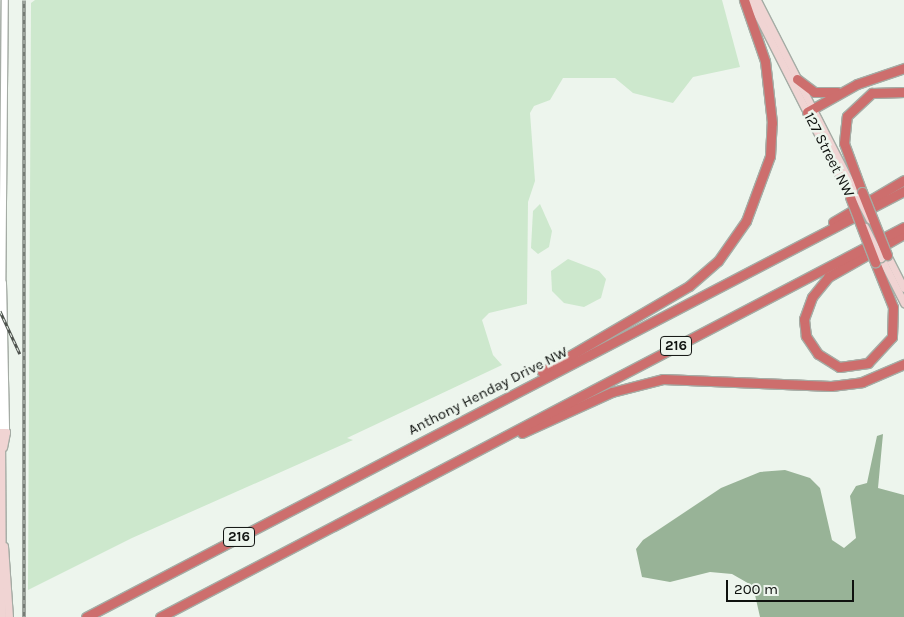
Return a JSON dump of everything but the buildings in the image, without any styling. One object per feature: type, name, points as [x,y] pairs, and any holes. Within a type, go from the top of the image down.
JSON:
[{"type":"highway","points":[[441,431],[653,312],[689,286],[729,248],[754,204],[771,141],[769,78],[744,0]]},
{"type":"highway","points":[[809,110],[842,91],[904,68]]},
{"type":"highway","points":[[797,79],[814,92],[842,91]]},
{"type":"highway","points":[[904,92],[872,93],[847,116],[844,143],[857,195],[881,259],[893,307],[892,337],[868,363],[839,367],[818,354],[806,336],[804,319],[812,297],[828,277],[904,234]]},
{"type":"highway","points":[[753,270],[904,180]]},
{"type":"highway","name":"Anthony Henday Drive NW","points":[[86,617],[904,191]]},
{"type":"highway","points":[[857,195],[881,259]]},
{"type":"highway","name":"216","points":[[160,617],[904,227]]},
{"type":"highway","points":[[881,374],[904,364]]},
{"type":"highway","points":[[448,465],[642,382],[682,378],[831,386],[904,369]]},
{"type":"main road","name":"127 Street NW","points":[[753,2],[797,79],[809,110]]},
{"type":"main road","name":"127 Street NW","points":[[753,2],[809,110],[857,195]]},
{"type":"main road","points":[[881,259],[904,288]]},
{"type":"main road","points":[[881,259],[904,303]]},
{"type":"main road","points":[[2,436],[2,617]]},
{"type":"main road","points":[[0,474],[3,488]]},
{"type":"main road","points":[[3,543],[9,617]]},
{"type":"street","points":[[2,436],[5,0]]},
{"type":"shaded area","points":[[35,0],[722,0],[740,67],[693,77],[673,103],[633,93],[615,78],[563,78],[550,100],[534,106],[530,113],[535,181],[528,202],[527,304],[489,313],[482,320],[493,355],[502,365],[347,438],[353,440],[132,538],[28,590],[31,3]]},
{"type":"shaded area","points":[[540,204],[552,231],[549,247],[538,254],[531,248],[533,211]]},
{"type":"shaded area","points":[[568,259],[599,271],[606,279],[601,298],[584,307],[564,303],[552,291],[551,271]]},
{"type":"shaded area","points":[[883,434],[878,488],[904,495],[904,617],[760,617],[753,586],[732,574],[710,572],[670,582],[642,577],[636,549],[643,540],[721,488],[760,472],[785,470],[810,478],[820,488],[832,540],[844,548],[856,538],[850,496],[856,486],[867,483],[877,436]]},
{"type":"railway","points":[[24,0],[24,617]]},
{"type":"railway","points":[[0,311],[20,354]]}]
